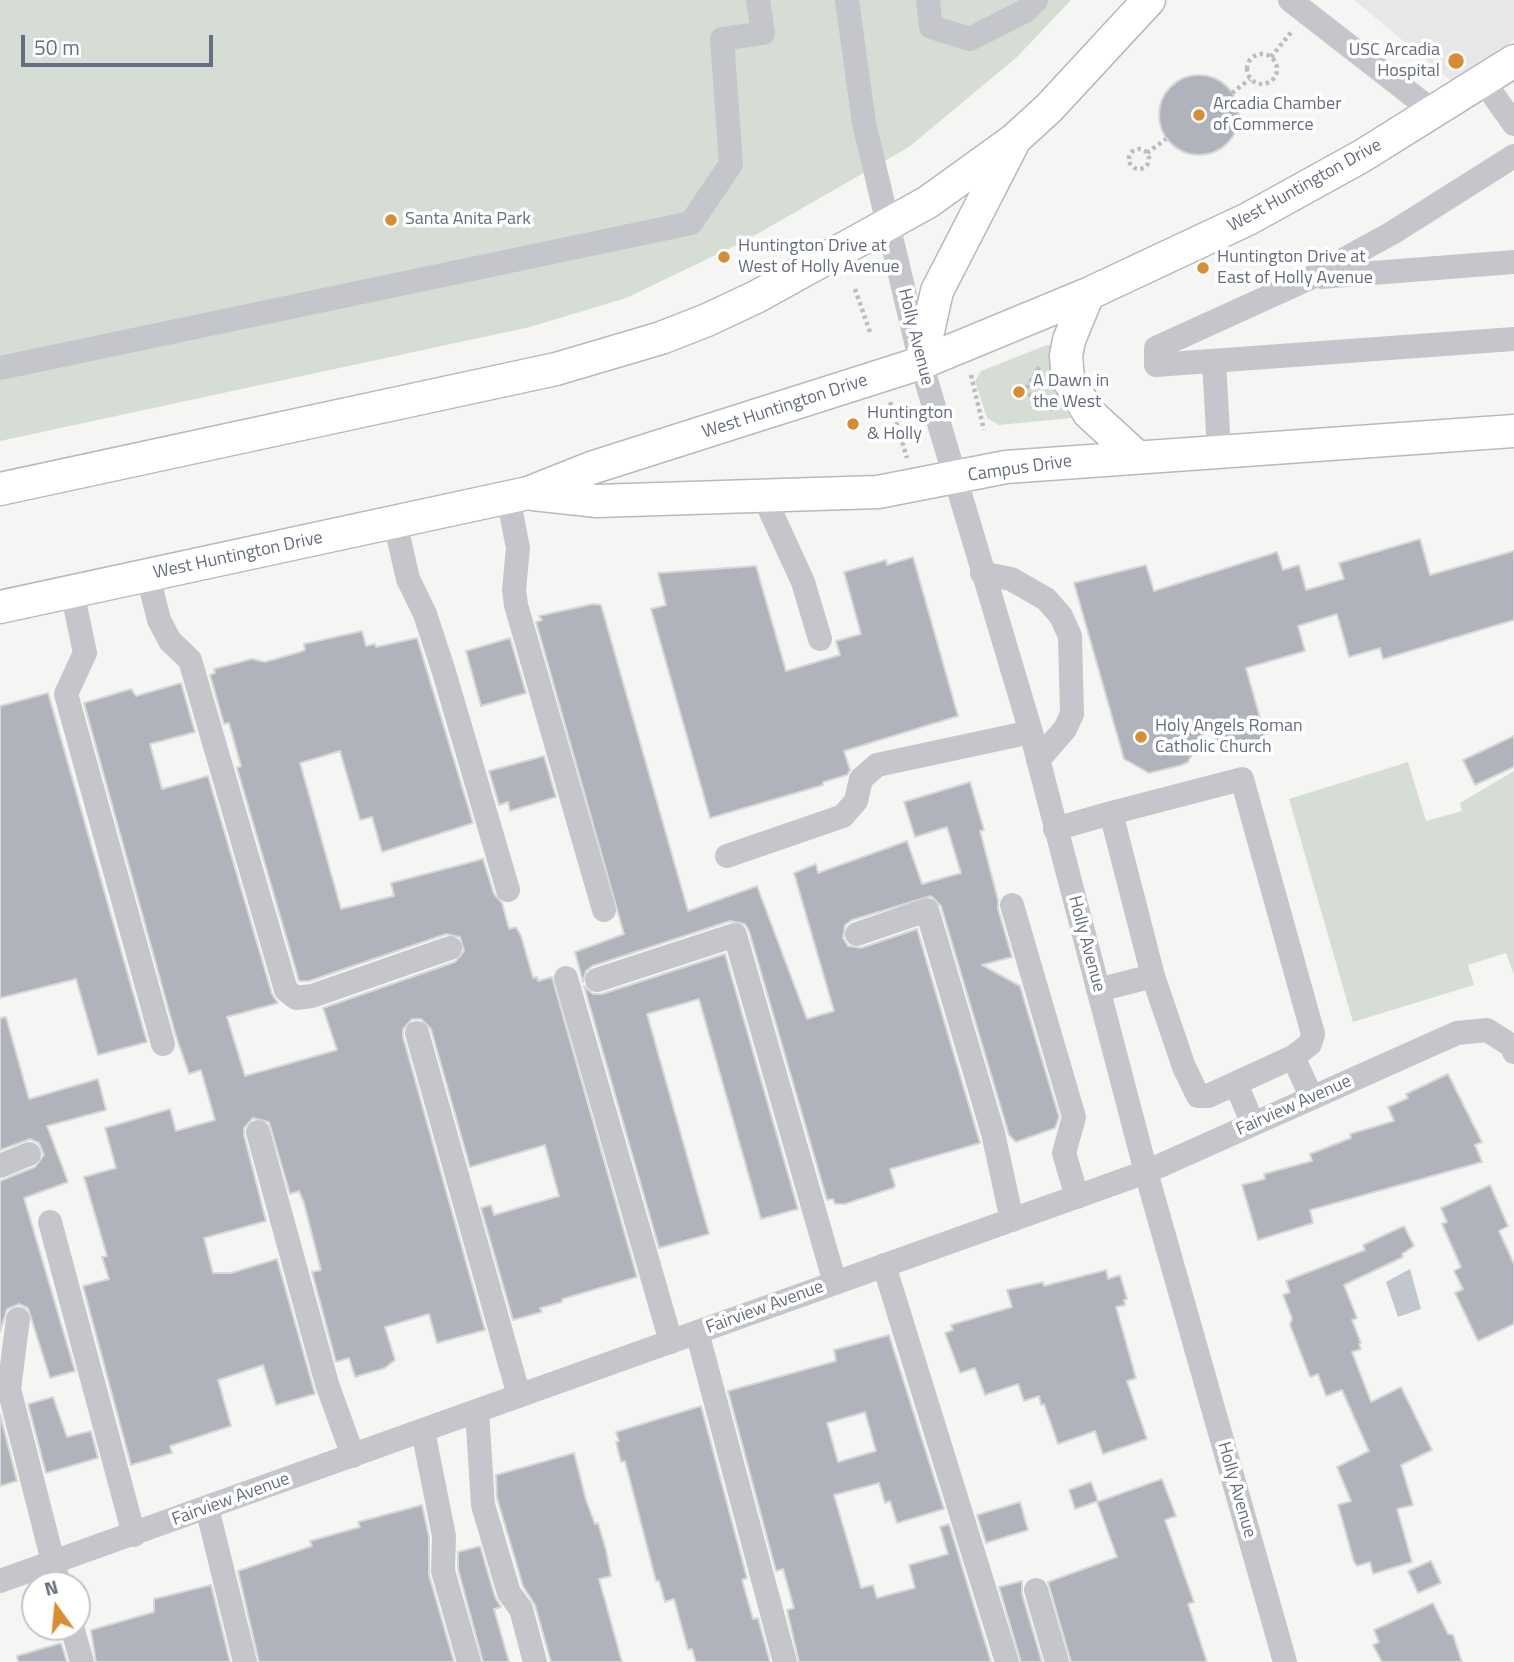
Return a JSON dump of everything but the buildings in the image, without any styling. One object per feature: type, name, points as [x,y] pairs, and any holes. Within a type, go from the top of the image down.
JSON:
[{"type":"main road","points":[[0,489],[496,383],[616,353],[673,334],[756,297],[936,197],[1014,141],[1049,108],[1149,0]]},
{"type":"main road","name":"West Huntington Drive","points":[[0,607],[518,495],[591,468],[921,363],[1088,294],[1248,219],[1434,112],[1514,61]]},
{"type":"main road","points":[[921,363],[937,291],[1014,141]]},
{"type":"main road","points":[[1088,294],[1069,340],[1066,356],[1068,379],[1089,413],[1136,456]]},
{"type":"main road","name":"Campus Drive","points":[[518,495],[597,501],[878,492],[1006,467],[1514,430]]},
{"type":"street","points":[[0,368],[691,223],[731,164],[722,39],[763,33],[758,0]]},
{"type":"street","name":"Holly Avenue","points":[[847,0],[864,123],[921,363],[953,479],[1031,732],[1146,1172],[1279,1660]]},
{"type":"street","points":[[928,0],[931,27],[970,39],[1026,10],[1036,0]]},
{"type":"street","points":[[1298,6],[1434,112]]},
{"type":"street","points":[[1483,82],[1514,124]]},
{"type":"street","points":[[1514,156],[1392,233],[1310,278],[1156,348],[1156,365],[1514,339]]},
{"type":"street","points":[[1310,278],[1514,262]]},
{"type":"street","points":[[1214,362],[1219,452]]},
{"type":"street","points":[[518,495],[516,605],[604,910]]},
{"type":"street","points":[[764,497],[803,582],[820,639]]},
{"type":"street","points":[[395,522],[408,579],[425,614],[444,672],[508,890]]},
{"type":"street","points":[[982,573],[1011,579],[1046,598],[1061,616],[1070,636],[1072,714],[1065,729],[1038,760]]},
{"type":"street","points":[[148,576],[159,620],[170,640],[190,660],[286,990],[296,998],[312,996],[450,948]]},
{"type":"street","points":[[72,592],[85,653],[66,694],[163,1044]]},
{"type":"street","points":[[727,856],[844,816],[856,801],[862,779],[877,765],[1031,732]]},
{"type":"street","points":[[1055,829],[1111,813],[1242,779],[1313,1034],[1310,1044],[1293,1057],[1236,1084],[1208,1096],[1198,1096],[1184,1067],[1153,976],[1111,813]]},
{"type":"street","points":[[1012,905],[1074,1116],[1064,1153],[1077,1197]]},
{"type":"street","points":[[857,934],[927,910],[993,1133],[1012,1220]]},
{"type":"street","points":[[597,980],[735,935],[835,1283]]},
{"type":"street","points":[[1098,990],[1153,976]]},
{"type":"street","points":[[566,978],[671,1342]]},
{"type":"street","name":"Fairview Avenue","points":[[61,1571],[134,1535],[207,1508],[1146,1172],[1457,1033],[1487,1030],[1512,1046],[1514,1052]]},
{"type":"street","points":[[417,1033],[519,1396]]},
{"type":"street","points":[[1293,1057],[1312,1098]]},
{"type":"street","points":[[1236,1084],[1253,1124]]},
{"type":"street","points":[[258,1132],[327,1384],[353,1456]]},
{"type":"street","points":[[0,1166],[29,1154]]},
{"type":"street","points":[[50,1222],[134,1535]]},
{"type":"street","points":[[884,1265],[1007,1662]]},
{"type":"street","points":[[18,1319],[9,1390],[54,1571]]},
{"type":"street","points":[[697,1332],[785,1662]]},
{"type":"street","points":[[477,1411],[483,1505],[509,1593],[521,1609],[535,1662]]},
{"type":"street","points":[[423,1431],[444,1536],[443,1571],[469,1662]]},
{"type":"street","points":[[207,1508],[245,1662]]},
{"type":"street","name":"Fairview Avenue","points":[[0,1581],[21,1578]]},
{"type":"street","points":[[1036,1590],[1057,1662]]},
{"type":"street","points":[[76,1641],[82,1662]]},
{"type":"path","points":[[1271,57],[1298,6]]},
{"type":"path","points":[[1261,54],[1271,57],[1277,65],[1273,80],[1264,84],[1250,79],[1246,70],[1252,57],[1261,54]]},
{"type":"path","points":[[1232,93],[1250,79]]},
{"type":"path","points":[[1147,153],[1166,139]]},
{"type":"path","points":[[1139,148],[1147,153],[1149,162],[1145,168],[1132,167],[1128,157],[1132,151],[1139,148]]},
{"type":"path","points":[[855,289],[871,335]]},
{"type":"path","points":[[1041,363],[1025,391],[1052,410],[1057,418]]},
{"type":"path","points":[[971,375],[984,430]]},
{"type":"path","points":[[888,399],[910,468]]},
{"type":"shaded area","name":"Santa Anita Park","points":[[0,0],[1071,0],[1017,57],[909,147],[743,242],[626,298],[530,327],[0,441]]},
{"type":"shaded area","name":"USC Arcadia Hospital","points":[[1354,0],[1514,0],[1514,40],[1454,83]]},
{"type":"shaded area","points":[[1047,345],[1054,345],[1052,370],[1058,396],[1071,418],[999,425],[987,418],[975,381],[981,371]]},
{"type":"shaded area","points":[[1408,762],[1426,821],[1462,811],[1460,803],[1514,771],[1514,975],[1506,953],[1468,965],[1474,985],[1353,1022],[1289,799]]},
{"type":"shaded area","points":[[1410,1269],[1421,1309],[1398,1317],[1386,1282]]},
{"type":"place","name":"USC Arcadia Hospital","points":[[1456,61]]},
{"type":"place","name":"Arcadia Chamber of Commerce","points":[[1199,115]]},
{"type":"place","name":"Santa Anita Park","points":[[391,220]]},
{"type":"place","name":"Huntington Drive at West of Holly Avenue","points":[[724,257]]},
{"type":"place","name":"Huntington Drive at East of Holly Avenue","points":[[1203,268]]},
{"type":"place","name":"A Dawn in the West","points":[[1019,392]]},
{"type":"place","name":"Huntington & Holly","points":[[853,424]]},
{"type":"place","name":"Holy Angels Roman Catholic Church","points":[[1141,737]]}]
